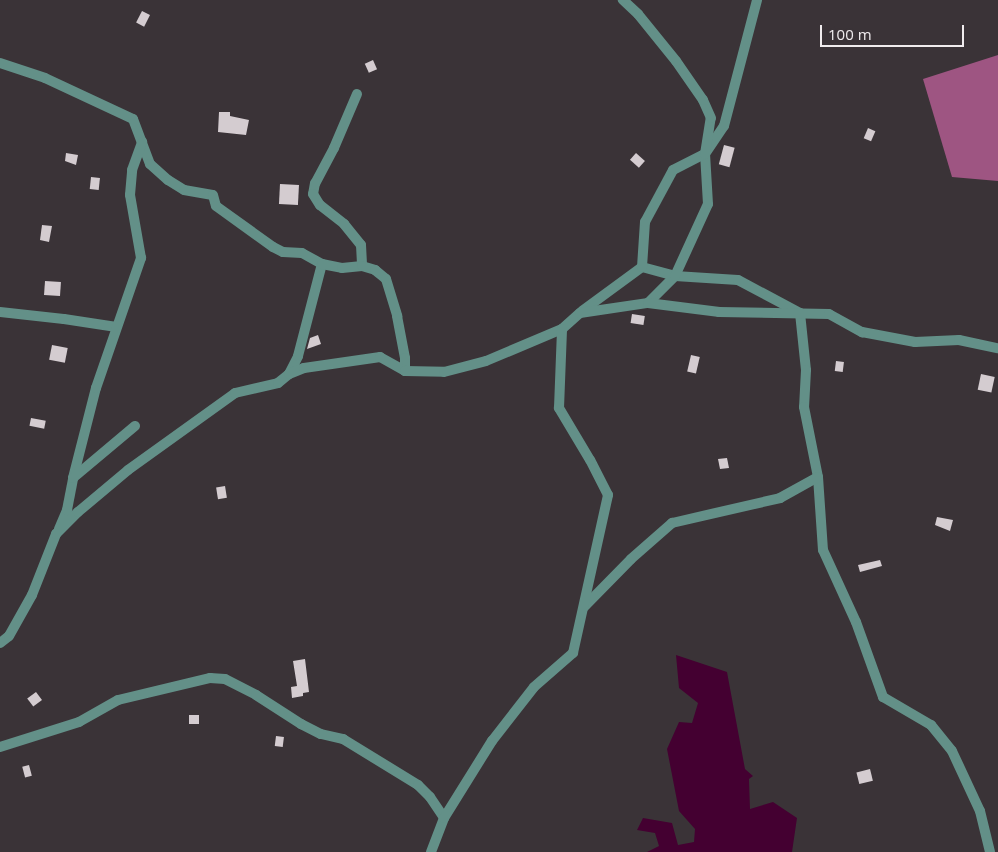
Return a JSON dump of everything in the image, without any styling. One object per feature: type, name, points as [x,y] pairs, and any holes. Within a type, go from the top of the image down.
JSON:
[{"type":"street","points":[[623,0],[638,14],[703,100],[711,118],[706,154],[708,204],[675,276],[648,303]]},
{"type":"street","points":[[642,267],[645,222],[673,170],[706,154],[724,126],[757,0]]},
{"type":"street","points":[[0,63],[45,78],[133,119],[150,164],[168,180],[184,190],[213,195],[216,206],[273,247],[283,252],[302,253],[322,264],[342,268],[362,266],[375,270],[386,279],[397,316],[405,358],[405,371]]},
{"type":"street","points":[[357,94],[313,194],[320,205],[344,224],[361,245],[362,266]]},
{"type":"street","points":[[0,643],[9,636],[32,595],[67,510],[72,478],[96,388],[141,258],[130,195],[132,170],[142,142]]},
{"type":"street","points":[[289,374],[298,356],[322,264]]},
{"type":"street","points":[[642,267],[675,276],[738,280],[800,312]]},
{"type":"street","points":[[56,534],[78,512],[128,470],[235,393],[278,383],[289,374],[304,368],[380,357],[405,371],[444,372],[486,360],[562,328],[580,312],[642,267]]},
{"type":"street","points":[[580,312],[648,303],[719,312],[829,314],[862,332],[880,336],[915,342],[960,340],[998,348]]},
{"type":"street","points":[[0,312],[64,318],[116,327]]},
{"type":"street","points":[[800,312],[806,370],[804,407],[818,477],[823,550],[856,622],[883,697],[931,726],[952,751],[980,811],[990,852]]},
{"type":"street","points":[[431,852],[444,818],[492,741],[534,687],[573,653],[608,495],[559,408],[562,328]]},
{"type":"street","points":[[72,478],[135,426]]},
{"type":"street","points":[[584,607],[631,559],[672,523],[780,498],[818,477]]},
{"type":"street","points":[[0,747],[79,722],[118,700],[210,678],[225,679],[256,694],[320,734],[343,739],[418,785],[430,797],[444,818]]},
{"type":"shaded area","points":[[998,55],[998,181],[952,177],[923,79]]},
{"type":"shaded area","points":[[676,655],[727,672],[745,769],[753,776],[749,779],[750,809],[773,802],[797,818],[792,852],[647,852],[659,846],[655,833],[637,830],[643,818],[672,823],[678,845],[694,842],[695,829],[679,811],[667,749],[679,722],[692,723],[698,703],[679,688]]},
{"type":"building","points":[[142,11],[150,15],[144,27],[136,23]]},
{"type":"building","points":[[373,60],[377,69],[369,73],[365,64]]},
{"type":"building","points":[[219,112],[230,112],[230,116],[249,120],[246,135],[218,132]]},
{"type":"building","points":[[868,128],[875,131],[871,141],[864,138]]},
{"type":"building","points":[[724,145],[735,148],[729,167],[719,164]]},
{"type":"building","points":[[66,153],[78,155],[76,165],[65,161]]},
{"type":"building","points":[[636,153],[645,161],[639,168],[630,160]]},
{"type":"building","points":[[91,177],[100,178],[99,190],[90,189]]},
{"type":"building","points":[[280,184],[299,185],[298,205],[279,204]]},
{"type":"building","points":[[42,225],[52,226],[49,242],[40,240]]},
{"type":"building","points":[[45,281],[61,282],[60,296],[44,295]]},
{"type":"building","points":[[632,314],[645,316],[643,325],[631,323]]},
{"type":"building","points":[[318,335],[321,344],[307,349],[310,338]]},
{"type":"building","points":[[52,345],[68,348],[65,363],[49,360]]},
{"type":"building","points":[[691,355],[700,357],[696,374],[687,372]]},
{"type":"building","points":[[836,361],[844,362],[843,372],[835,371]]},
{"type":"building","points":[[981,374],[995,377],[991,393],[978,390]]},
{"type":"building","points":[[31,418],[46,421],[44,429],[29,426]]},
{"type":"building","points":[[727,458],[729,468],[720,469],[718,459]]},
{"type":"building","points":[[225,486],[227,498],[218,499],[216,487]]},
{"type":"building","points":[[937,517],[953,520],[950,531],[935,525]]},
{"type":"building","points":[[880,560],[882,566],[860,572],[858,565]]},
{"type":"building","points":[[305,659],[309,692],[303,693],[303,696],[292,698],[291,687],[297,686],[293,661]]},
{"type":"building","points":[[36,692],[42,700],[33,707],[27,699]]},
{"type":"building","points":[[189,715],[199,715],[199,724],[189,724]]},
{"type":"building","points":[[276,736],[284,737],[283,747],[275,746]]},
{"type":"building","points":[[29,765],[32,776],[25,777],[22,767]]},
{"type":"building","points":[[870,769],[873,781],[859,784],[856,772]]}]
